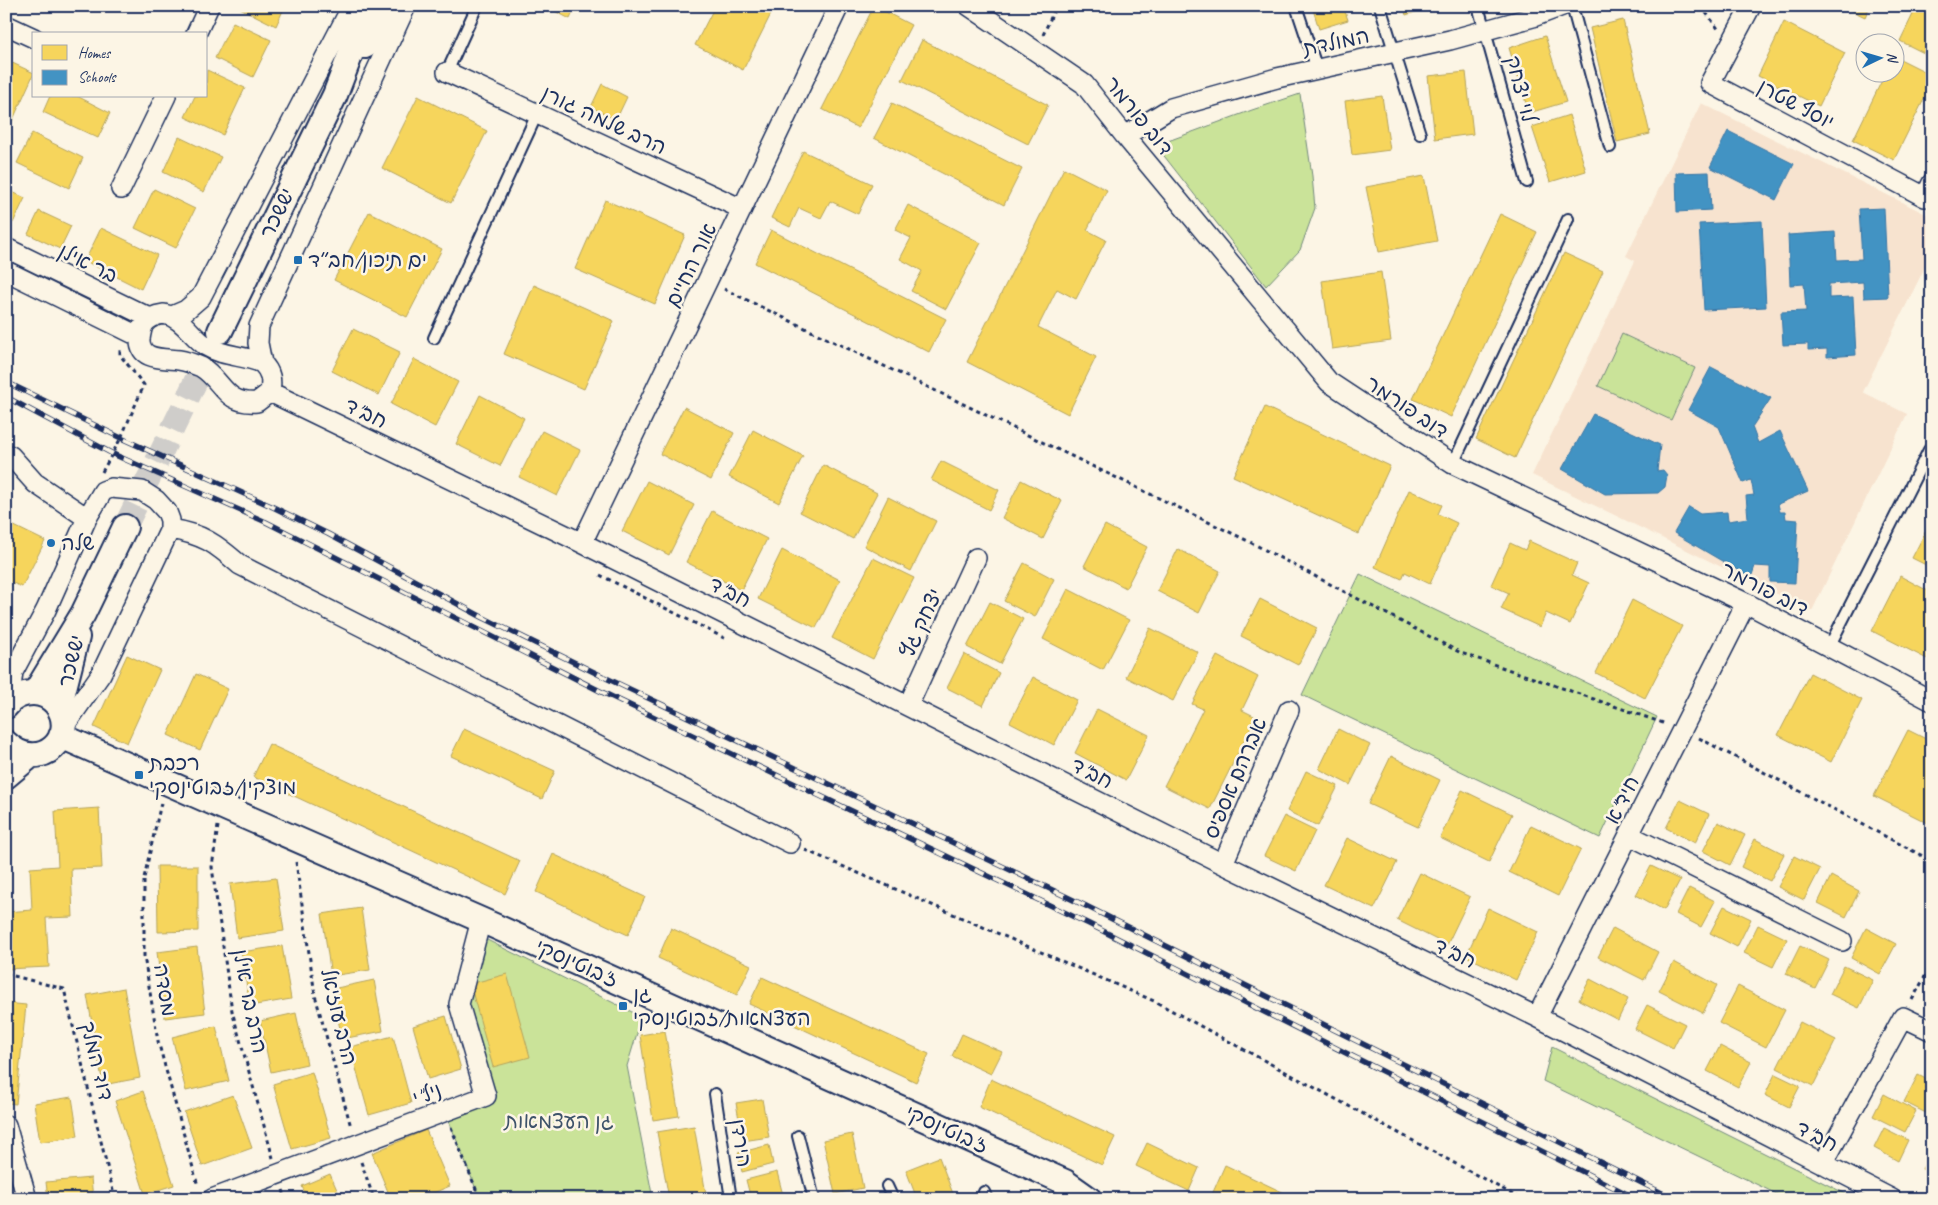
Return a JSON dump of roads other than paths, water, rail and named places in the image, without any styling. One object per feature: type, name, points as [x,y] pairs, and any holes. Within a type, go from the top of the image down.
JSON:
[{"type":"street","points":[[197,32],[209,6]]},
{"type":"street","points":[[172,316],[205,345],[215,351],[262,363],[271,376],[270,392],[258,402],[241,402],[225,391],[204,369],[195,364],[151,357],[141,348],[141,329],[150,318],[157,315],[172,316],[186,310],[201,296],[352,6]]},
{"type":"street","points":[[335,95],[369,6]]},
{"type":"street","points":[[335,95],[390,6]]},
{"type":"street","points":[[262,363],[258,343],[259,326],[406,6]]},
{"type":"street","name":"אור החיים","points":[[582,543],[839,6]]},
{"type":"street","name":"דוב פורמר","points":[[969,6],[1084,84],[1329,382],[1452,464],[1746,603],[1932,701]]},
{"type":"street","name":"המולדת","points":[[1126,136],[1171,108],[1277,78],[1450,40],[1533,17],[1562,6]]},
{"type":"street","name":"יוסף שטרן","points":[[1750,6],[1710,83],[1924,198],[1932,183]]},
{"type":"street","points":[[6,25],[32,37]]},
{"type":"street","name":"הרב שלמה גורן","points":[[447,72],[742,209]]},
{"type":"street","name":"יששכר","points":[[220,331],[335,95]]},
{"type":"street","points":[[121,189],[163,98]]},
{"type":"street","name":"בר אילן","points":[[6,248],[150,318]]},
{"type":"street","name":"בר אילן","points":[[6,271],[140,337]]},
{"type":"street","name":"חב\"ד","points":[[270,392],[582,543],[1222,864],[1537,1017],[1892,1199]]},
{"type":"street","points":[[6,454],[11,456],[34,483],[87,518]]},
{"type":"street","points":[[6,743],[21,754],[30,756],[46,753],[58,743],[61,724],[101,674],[170,529],[170,520],[167,512],[156,500],[142,491],[125,488],[111,488],[103,492],[87,518],[46,610],[13,672],[8,704]]},
{"type":"street","name":"יששכר","points":[[35,693],[83,614],[125,527]]},
{"type":"street","points":[[170,529],[191,532],[216,544],[240,565],[790,843]]},
{"type":"street","name":"יצחק גץ","points":[[908,706],[976,558]]},
{"type":"street","name":"חיד\"א","points":[[1537,1017],[1746,603]]},
{"type":"street","name":"יששכר","points":[[61,724],[83,614]]},
{"type":"street","points":[[8,704],[17,696],[35,693]]},
{"type":"street","name":"ז'בוטינסקי","points":[[35,693],[53,700],[61,724],[166,782],[481,920],[1064,1182],[1089,1199]]},
{"type":"street","name":"אברהם אספיס","points":[[1222,864],[1289,710]]},
{"type":"street","points":[[6,776],[30,756]]},
{"type":"street","points":[[1629,835],[1842,941]]},
{"type":"street","name":"ניל\"י","points":[[206,1194],[277,1174],[486,1096],[459,1004],[481,920]]},
{"type":"street","points":[[1823,1164],[1902,1017],[1932,1032]]},
{"type":"street","points":[[6,1125],[27,1199]]},
{"type":"lane","points":[[447,72],[478,6]]},
{"type":"lane","points":[[1296,6],[1317,69]]},
{"type":"lane","points":[[1380,6],[1420,134]]},
{"type":"lane","name":"לוי יצחק","points":[[1478,6],[1486,29],[1527,182]]},
{"type":"lane","points":[[1572,6],[1610,147]]},
{"type":"lane","points":[[434,338],[537,114]]},
{"type":"lane","points":[[1452,464],[1568,219]]},
{"type":"lane","points":[[1829,647],[1929,450]]},
{"type":"lane","name":"הירדן","points":[[714,1094],[731,1199]]},
{"type":"lane","points":[[798,1136],[814,1199]]},
{"type":"lane","points":[[888,1186],[893,1199]]},
{"type":"tunnel","points":[[125,527],[220,331]]},
{"type":"railway","points":[[6,382],[121,438],[271,506],[328,534],[482,617],[1086,906],[1674,1199]]},
{"type":"railway","points":[[6,397],[113,454],[266,522],[604,693],[1089,924],[1637,1199]]},
{"type":"place","name":"ים תיכון/חב״ד","points":[[298,260]]},
{"type":"place","name":"שלה","points":[[51,543]]},
{"type":"place","name":"רכבת מוצקין/זבוטינסקי","points":[[139,775]]},
{"type":"place","name":"גן העצמאות/זבוטינסקי","points":[[623,1006]]},
{"type":"park label","name":"גן העצמאות","points":[[559,1121]]}]
